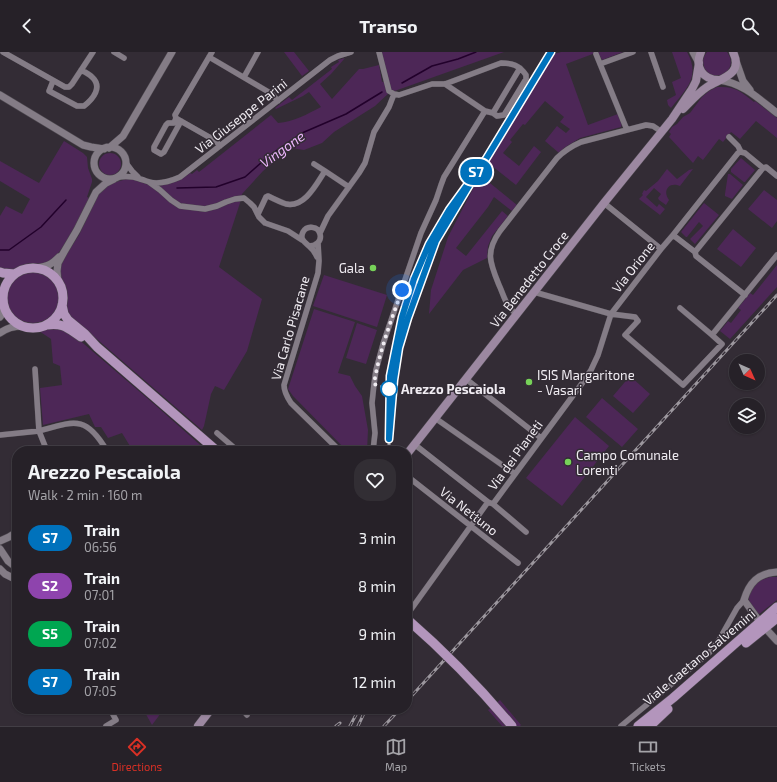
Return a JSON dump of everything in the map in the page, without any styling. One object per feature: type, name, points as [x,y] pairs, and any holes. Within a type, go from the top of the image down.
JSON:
[{"type":"main road","name":"Via Benedetto Croce","points":[[412,447],[672,119],[692,89],[697,77],[701,52]]},
{"type":"main road","points":[[733,52],[736,60]]},
{"type":"main road","name":"Via Benedetto Croce","points":[[672,119],[705,88],[728,77],[731,74],[735,68],[738,52]]},
{"type":"main road","points":[[699,63],[705,76],[714,80],[719,80]]},
{"type":"main road","points":[[46,325],[59,313],[63,297],[61,288],[58,281],[52,274],[45,270],[37,268],[25,269],[15,274],[2,287],[3,303],[7,313],[14,321],[29,328],[37,328],[55,324],[64,326],[97,347]]},
{"type":"main road","points":[[0,272],[15,274]]},
{"type":"main road","points":[[62,305],[64,314],[68,320],[211,446]]},
{"type":"main road","name":"Viale Gaetano Salvemini","points":[[638,726],[673,698],[760,619],[777,607]]},
{"type":"main road","points":[[650,726],[663,713],[777,618]]},
{"type":"main road","points":[[709,674],[760,619]]},
{"type":"main road","points":[[412,624],[476,685],[512,726]]},
{"type":"main road","points":[[198,726],[207,714]]},
{"type":"street","points":[[3,52],[64,87],[69,87],[72,84],[93,52]]},
{"type":"street","points":[[114,52],[124,58]]},
{"type":"street","points":[[96,192],[97,178],[95,161],[97,156],[100,152],[123,136],[172,52]]},
{"type":"street","points":[[244,77],[258,52]]},
{"type":"street","name":"Via Giuseppe Parini","points":[[116,178],[129,176],[140,178],[149,182],[165,182],[180,177],[338,54],[351,52]]},
{"type":"street","points":[[379,52],[389,91],[398,95],[432,84],[445,84],[501,63],[511,63],[520,68],[526,75],[526,79],[508,110],[504,115],[497,116],[493,113],[485,111],[445,84]]},
{"type":"street","points":[[600,64],[633,52]]},
{"type":"street","points":[[650,52],[663,87]]},
{"type":"street","points":[[693,52],[699,63]]},
{"type":"street","points":[[596,54],[627,130]]},
{"type":"street","points":[[178,118],[174,123],[168,123],[166,125],[154,147],[154,150],[161,154],[164,152],[178,118],[210,55],[272,94],[278,101]]},
{"type":"street","points":[[736,60],[743,81],[753,94]]},
{"type":"street","points":[[493,113],[520,68]]},
{"type":"street","points":[[53,81],[49,91],[77,106],[84,106],[93,98],[97,89],[97,83],[92,77],[81,70]]},
{"type":"street","points":[[719,80],[729,81],[739,85],[777,113]]},
{"type":"street","points":[[309,246],[318,243],[320,232],[328,216],[365,163],[374,132],[389,107],[394,94]]},
{"type":"street","points":[[0,95],[83,145],[91,147],[114,148],[123,154]]},
{"type":"street","points":[[374,446],[375,433],[372,403],[376,370],[420,234],[436,200],[441,185],[485,111]]},
{"type":"street","points":[[178,118],[216,141],[220,146]]},
{"type":"street","points":[[517,314],[508,305],[491,266],[491,252],[494,240],[557,158],[572,146],[581,142],[646,125],[653,126],[662,132]]},
{"type":"street","points":[[58,281],[58,263],[96,192],[106,183],[123,173],[125,169],[126,163],[122,148],[123,136]]},
{"type":"street","points":[[728,137],[738,146],[741,152],[745,153],[763,168],[766,167],[777,176]]},
{"type":"street","points":[[83,145],[95,161]]},
{"type":"street","name":"Via Orione","points":[[611,314],[738,153],[741,152]]},
{"type":"street","name":"Via Giuseppe Parini","points":[[126,163],[140,178]]},
{"type":"street","points":[[314,164],[349,187]]},
{"type":"street","points":[[695,252],[763,168]]},
{"type":"street","points":[[96,170],[103,178],[116,178]]},
{"type":"street","points":[[258,214],[266,197],[268,196],[287,204],[293,204],[305,199],[325,171]]},
{"type":"street","points":[[149,182],[180,206],[205,209],[235,199],[244,198],[250,203],[261,220],[302,240],[315,252],[319,261]]},
{"type":"street","points":[[165,182],[167,196]]},
{"type":"street","points":[[604,203],[661,249]]},
{"type":"street","points":[[314,227],[328,216]]},
{"type":"street","points":[[302,240],[304,231],[308,227],[314,227],[320,232]]},
{"type":"street","points":[[288,232],[304,231]]},
{"type":"street","points":[[673,235],[695,252],[696,256],[745,295]]},
{"type":"street","name":"Via Carlo Pisacane","points":[[318,243],[318,273],[284,385],[284,391],[291,403],[335,446]]},
{"type":"street","points":[[37,268],[46,267],[64,252]]},
{"type":"street","points":[[712,335],[777,255]]},
{"type":"street","points":[[534,292],[611,314],[635,317],[638,321],[625,335],[683,385],[722,344],[680,308]]},
{"type":"street","points":[[0,317],[2,314],[3,303]]},
{"type":"street","name":"Via dei Pianeti","points":[[412,608],[471,526],[515,474],[591,370],[598,355],[611,314]]},
{"type":"street","points":[[0,334],[5,329],[13,326],[22,326]]},
{"type":"street","points":[[35,369],[39,431],[45,446]]},
{"type":"street","points":[[466,379],[541,438]]},
{"type":"street","points":[[435,418],[515,474]]},
{"type":"street","points":[[0,435],[39,431],[68,423],[83,424],[93,431],[104,446]]},
{"type":"street","points":[[217,433],[232,446]]},
{"type":"street","points":[[414,444],[526,532]]},
{"type":"street","name":"Via Nettuno","points":[[412,480],[518,563]]},
{"type":"street","points":[[0,541],[12,535]]},
{"type":"street","points":[[0,549],[12,564]]},
{"type":"street","points":[[0,569],[12,578]]},
{"type":"street","points":[[621,726],[709,653],[719,640],[737,608],[744,600],[750,585],[760,576],[769,572],[777,572]]},
{"type":"street","points":[[744,600],[760,619]]},
{"type":"street","points":[[767,630],[777,641]]},
{"type":"street","points":[[106,726],[116,720],[113,714]]},
{"type":"shaded area","points":[[284,52],[294,52],[309,71],[302,76]]},
{"type":"shaded area","points":[[380,52],[504,52],[389,93],[375,106],[334,132],[322,143],[304,150],[291,148],[263,171],[242,194],[219,267],[262,299],[247,351],[224,390],[215,386],[211,394],[202,430],[68,315],[66,306],[66,287],[60,276],[60,264],[79,235],[101,190],[108,184],[127,179],[152,185],[183,178],[197,170],[199,172],[271,115],[278,123],[290,121],[321,107],[309,92],[276,109],[275,108],[289,97],[292,100],[332,69],[331,67],[339,62],[338,60],[345,58],[320,84],[332,99],[359,69],[379,65],[382,82],[386,81]]},
{"type":"shaded area","points":[[561,52],[598,52],[566,64],[588,125],[618,114],[622,124],[621,127],[580,138],[559,153],[545,141],[557,126],[566,133],[570,129],[560,122],[564,117],[545,101],[510,140],[512,142],[503,153],[519,166],[534,146],[541,152],[516,185],[487,162],[554,54]]},
{"type":"shaded area","points":[[598,52],[623,52],[602,60]]},
{"type":"shaded area","points":[[672,52],[687,52],[693,69],[690,82],[682,95],[671,108],[668,105],[667,100],[676,95],[672,82],[681,78]]},
{"type":"shaded area","points":[[707,52],[727,52],[730,59],[730,65],[724,74],[718,76],[708,73],[703,63]]},
{"type":"shaded area","points":[[717,87],[729,87],[737,90],[754,102],[755,101],[777,118],[777,138],[756,121],[740,139],[731,132],[723,142],[719,139],[703,160],[698,156],[693,163],[669,137],[671,134],[669,132],[672,127],[683,117],[690,113],[702,97]]},
{"type":"shaded area","points":[[64,141],[87,157],[92,182],[87,197],[89,198],[82,213],[66,243],[55,258],[50,262],[41,264],[26,264],[10,270],[0,268],[0,216],[6,206],[22,214],[30,199],[0,181],[0,161],[39,183]]},
{"type":"shaded area","points":[[106,153],[114,153],[121,160],[121,168],[114,175],[106,175],[99,168],[99,160]]},
{"type":"shaded area","points":[[741,158],[755,170],[745,182],[731,172],[731,169]]},
{"type":"shaded area","points":[[667,169],[677,179],[689,170],[693,169],[680,186],[673,185],[668,188],[666,193],[669,200],[666,205],[659,200],[658,198],[661,194],[654,188],[646,197],[657,207],[659,204],[665,209],[660,215],[639,199],[643,195],[644,190],[646,191],[658,181]]},
{"type":"shaded area","points":[[728,174],[743,185],[732,199],[725,196]]},
{"type":"shaded area","points":[[480,175],[517,205],[512,211],[494,197],[456,248],[466,256],[502,211],[508,216],[492,236],[488,246],[487,258],[463,270],[429,314],[431,290],[448,237]]},
{"type":"shaded area","points":[[764,190],[777,200],[777,221],[772,228],[748,209]]},
{"type":"shaded area","points":[[704,203],[719,215],[695,244],[690,239],[703,226],[699,222],[687,237],[681,232]]},
{"type":"shaded area","points":[[733,229],[756,248],[741,267],[717,249]]},
{"type":"shaded area","points":[[777,265],[777,287],[730,339],[720,331],[728,321],[731,323],[741,310],[738,308],[750,293],[753,295]]},
{"type":"shaded area","points":[[28,271],[38,271],[47,275],[55,283],[59,292],[59,302],[55,311],[47,319],[38,323],[28,323],[19,319],[11,311],[7,302],[7,292],[11,283],[19,275]]},
{"type":"shaded area","points":[[324,275],[387,295],[377,327],[313,306]]},
{"type":"shaded area","points":[[314,309],[355,322],[338,373],[350,376],[362,396],[368,430],[367,446],[342,446],[288,389]]},
{"type":"shaded area","points":[[357,323],[377,330],[366,364],[346,358]]},
{"type":"shaded area","points":[[54,327],[70,332],[201,446],[130,446],[122,433],[108,438],[101,427],[95,427],[89,414],[43,425],[40,388],[62,385],[60,366],[53,363],[51,339],[39,331]]},
{"type":"shaded area","points":[[630,376],[650,394],[633,413],[613,396]]},
{"type":"shaded area","points":[[602,398],[638,429],[622,447],[586,417]]},
{"type":"shaded area","name":"Campo Comunale Lorenti","points":[[575,417],[609,446],[562,506],[526,478]]},
{"type":"shaded area","points":[[770,577],[777,577],[777,600],[758,615],[750,604],[750,591],[758,581]]},
{"type":"shaded area","points":[[500,700],[521,725],[520,726],[502,726],[488,710]]},
{"type":"shaded area","points":[[146,714],[160,714],[152,725]]},
{"type":"waterway","name":"Vingone","points":[[402,83],[432,66],[458,59],[476,52]]},
{"type":"waterway","name":"Vingone","points":[[177,188],[216,187],[245,177],[270,155],[302,133],[346,114],[382,92]]},
{"type":"waterway","name":"Vingone","points":[[0,250],[9,250],[41,227],[66,200]]},
{"type":"railway","points":[[389,446],[390,376],[402,317],[414,279],[429,244],[449,210],[486,159],[551,52]]},
{"type":"railway","points":[[404,332],[431,255]]},
{"type":"railway","points":[[412,696],[777,295]]},
{"type":"railway","points":[[350,726],[356,714]]},
{"type":"railway","points":[[358,726],[364,714]]},
{"type":"railway","points":[[384,726],[395,714]]},
{"type":"railway","points":[[336,726],[340,723]]},
{"type":"train","name":"S7","points":[[475,176],[436,241],[408,318],[399,348],[394,380],[389,439],[390,376],[402,317],[414,279],[429,244],[449,210],[486,159],[551,52]]},
{"type":"place","name":"Gala","points":[[373,268]]},
{"type":"place","name":"ISIS Margaritone - Vasari","points":[[529,382]]},
{"type":"place","name":"Arezzo Pescaiola","points":[[389,389]]},
{"type":"place","name":"Campo Comunale Lorenti","points":[[568,462]]},
{"type":"route","points":[[389,389],[374,384],[376,370],[402,290]]}]
